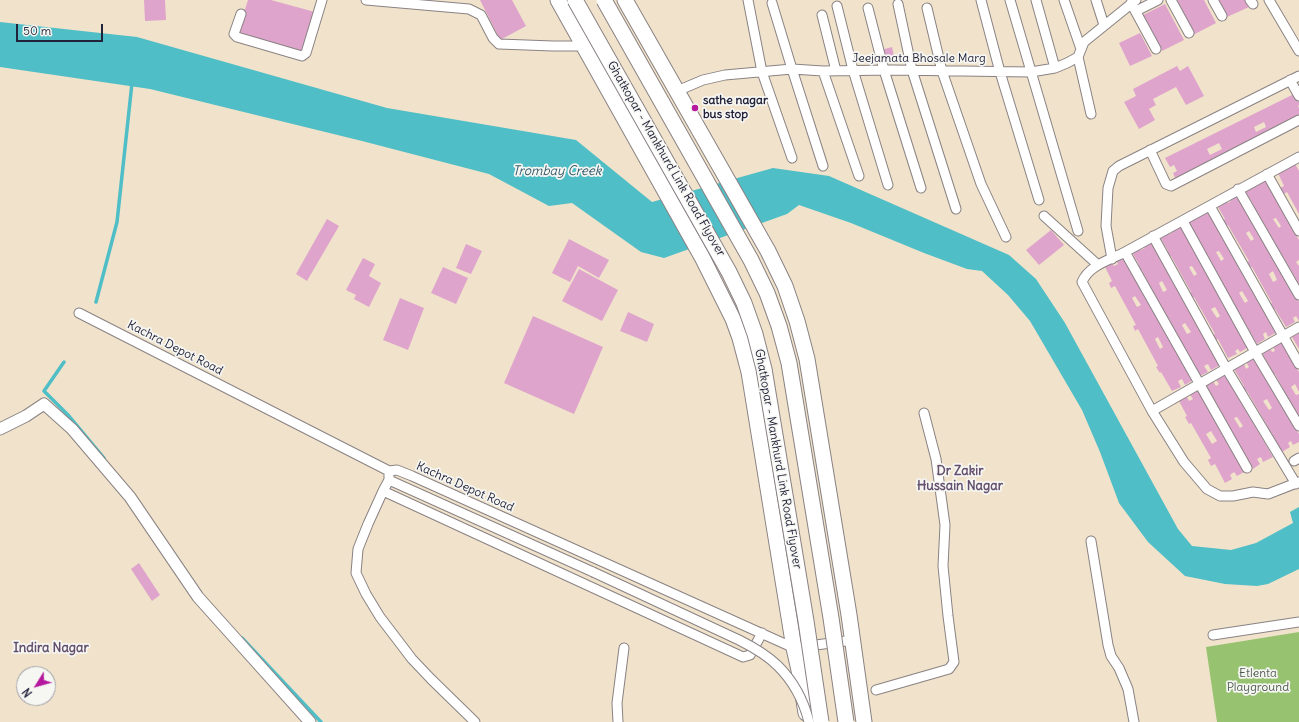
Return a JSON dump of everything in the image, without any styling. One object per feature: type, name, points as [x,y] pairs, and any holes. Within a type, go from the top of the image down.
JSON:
[{"type":"highway","points":[[558,0],[702,257],[733,319],[740,338],[749,372],[794,648],[809,722]]},
{"type":"highway","name":"Ghatkopar - Mankhurd Link Road Flyover","points":[[576,0],[730,272],[744,303],[755,334],[764,369],[806,621],[821,722]]},
{"type":"highway","name":"Ghatkopar - Mankhurd Link Road Flyover","points":[[604,0],[751,260],[767,293],[779,326],[789,363],[831,618],[846,722]]},
{"type":"highway","points":[[625,0],[768,251],[784,286],[797,321],[806,359],[853,640],[864,722]]},
{"type":"street","points":[[241,14],[234,34],[237,37],[302,56],[306,53],[322,0]]},
{"type":"street","points":[[366,0],[469,9],[481,15],[493,38],[499,44],[583,46]]},
{"type":"street","points":[[748,0],[762,72],[792,158]]},
{"type":"street","points":[[981,0],[1000,72],[1039,200]]},
{"type":"street","points":[[1010,0],[1078,231]]},
{"type":"street","points":[[1036,0],[1055,68]]},
{"type":"street","points":[[1064,0],[1080,53],[1091,114]]},
{"type":"street","points":[[1096,0],[1104,25]]},
{"type":"street","name":"Jeejamata Bhosale Marg","points":[[676,91],[703,80],[725,75],[792,69],[823,71],[912,70],[1031,72],[1055,68],[1067,63],[1080,53],[1084,42],[1104,25],[1134,5],[1158,0]]},
{"type":"street","points":[[1171,0],[1189,33]]},
{"type":"street","points":[[1213,0],[1222,16]]},
{"type":"street","points":[[1269,0],[1299,51]]},
{"type":"street","points":[[772,3],[823,166]]},
{"type":"street","points":[[898,4],[912,70],[956,209]]},
{"type":"street","points":[[1134,5],[1156,49]]},
{"type":"street","points":[[836,6],[853,70],[888,185]]},
{"type":"street","points":[[868,8],[884,70],[921,188]]},
{"type":"street","points":[[927,8],[942,71],[981,184],[1006,237]]},
{"type":"street","points":[[822,14],[836,71]]},
{"type":"street","points":[[823,71],[859,176]]},
{"type":"street","points":[[1112,259],[1106,226],[1108,188],[1113,171],[1119,166],[1150,150],[1295,78],[1299,96]]},
{"type":"street","points":[[1150,150],[1166,184],[1171,186],[1299,120]]},
{"type":"street","points":[[1153,236],[1226,368],[1297,483],[1268,494],[1253,492],[1232,496],[1220,496],[1207,489],[1184,462],[1152,411],[1082,282],[1085,275],[1098,265],[1125,252],[1153,236],[1238,189],[1267,174],[1298,161]]},
{"type":"street","points":[[1267,174],[1299,231]]},
{"type":"street","points":[[1238,189],[1299,295]]},
{"type":"street","points":[[1211,208],[1299,364]]},
{"type":"street","points":[[1044,216],[1098,265]]},
{"type":"street","points":[[1185,225],[1255,352],[1299,426]]},
{"type":"street","points":[[1125,252],[1247,468]]},
{"type":"street","name":"Kachra Depot Road","points":[[79,313],[389,476],[397,470],[412,476],[794,648]]},
{"type":"street","points":[[1152,411],[1198,383],[1299,327]]},
{"type":"street","points":[[0,429],[26,416],[44,404],[72,429],[130,498],[198,597],[310,722]]},
{"type":"street","points":[[876,690],[949,669],[954,662],[943,566],[945,526],[936,459],[924,412]]},
{"type":"street","points":[[475,722],[431,680],[412,659],[380,617],[366,594],[356,573],[358,549],[389,476],[755,648],[778,666],[790,681],[805,705],[809,722]]},
{"type":"street","points":[[383,491],[743,657],[750,655],[762,634]]},
{"type":"street","points":[[1091,541],[1108,645],[1111,656],[1119,668],[1128,688],[1134,722]]},
{"type":"street","points":[[1213,635],[1299,622]]},
{"type":"street","points":[[794,648],[853,640]]},
{"type":"street","points":[[618,722],[617,703],[624,648]]},
{"type":"green space","name":"Etlenta Playground","points":[[1299,632],[1299,722],[1217,722],[1206,647]]},
{"type":"water","name":"Trombay Creek","points":[[0,22],[137,37],[387,108],[576,140],[652,202],[773,168],[829,176],[1009,255],[1036,279],[1065,323],[1178,529],[1192,546],[1231,550],[1256,543],[1293,523],[1290,512],[1299,507],[1299,569],[1268,584],[1257,586],[1225,584],[1185,576],[1148,542],[1119,503],[1082,410],[1030,321],[1008,295],[982,271],[967,269],[851,223],[799,205],[787,214],[664,258],[641,252],[572,203],[549,206],[489,174],[150,89],[0,67]]},
{"type":"building","points":[[144,0],[165,0],[166,20],[145,21]]},
{"type":"building","points":[[248,0],[271,0],[315,12],[303,51],[237,34]]},
{"type":"building","points":[[480,0],[512,0],[526,26],[500,40]]},
{"type":"building","points":[[1175,0],[1204,0],[1216,23],[1193,35]]},
{"type":"building","points":[[1219,0],[1246,0],[1249,7],[1227,17]]},
{"type":"building","points":[[1165,4],[1184,40],[1162,51],[1143,15]]},
{"type":"building","points":[[1140,33],[1152,56],[1130,66],[1119,43]]},
{"type":"building","points":[[892,47],[895,60],[884,63],[881,50]]},
{"type":"building","points":[[1177,66],[1180,71],[1188,66],[1204,96],[1186,105],[1176,87],[1153,99],[1156,105],[1149,109],[1155,120],[1139,129],[1124,102],[1136,96],[1133,89]]},
{"type":"building","points":[[1296,93],[1299,100],[1299,117],[1175,178],[1173,173],[1177,171],[1174,165],[1170,167],[1165,158]],"holes":[[[1264,122],[1266,127],[1256,132],[1254,127]],[[1219,143],[1222,149],[1210,155],[1207,149]]]},
{"type":"building","points":[[1294,162],[1299,171],[1299,214],[1287,192],[1282,195],[1278,189],[1284,186],[1278,173],[1289,168],[1287,166]]},
{"type":"building","points":[[1264,179],[1299,240],[1299,260],[1296,262],[1299,266],[1299,284],[1279,250],[1277,252],[1273,246],[1276,245],[1256,210],[1253,212],[1250,206],[1253,204],[1244,189],[1253,184],[1255,187],[1257,185],[1256,183]],"holes":[[[1276,218],[1281,226],[1279,228],[1273,219]]]},
{"type":"building","points":[[1236,193],[1299,302],[1299,321],[1296,316],[1293,318],[1295,322],[1286,327],[1275,309],[1272,310],[1269,305],[1272,303],[1252,267],[1249,268],[1246,263],[1249,261],[1228,225],[1225,227],[1222,221],[1225,219],[1216,204],[1226,199],[1228,203],[1231,201],[1229,197]],"holes":[[[1249,231],[1254,239],[1251,241],[1246,233]],[[1273,271],[1277,280],[1273,282],[1269,274]]]},
{"type":"building","points":[[1208,210],[1277,332],[1268,337],[1266,332],[1263,334],[1265,339],[1257,344],[1246,325],[1242,326],[1238,320],[1242,318],[1222,282],[1219,284],[1215,278],[1219,276],[1199,240],[1195,242],[1193,237],[1196,235],[1188,221],[1196,216],[1197,218],[1201,216],[1200,214]],"holes":[[[1219,251],[1224,259],[1221,261],[1216,252]],[[1242,291],[1248,301],[1245,303],[1239,293]]]},
{"type":"building","points":[[327,219],[339,226],[307,281],[296,274]]},
{"type":"building","points":[[1181,225],[1249,347],[1240,352],[1238,349],[1235,351],[1237,354],[1228,358],[1218,339],[1214,341],[1211,336],[1215,334],[1194,297],[1191,299],[1188,294],[1191,292],[1171,256],[1168,258],[1165,253],[1168,251],[1160,237],[1168,232],[1170,234],[1173,232],[1172,229]],"holes":[[[1192,266],[1197,274],[1194,276],[1189,267]],[[1215,307],[1220,316],[1217,318],[1211,309]]]},
{"type":"building","points":[[1051,230],[1064,245],[1039,265],[1026,250]]},
{"type":"building","points":[[569,239],[609,260],[599,278],[578,266],[570,282],[552,273]]},
{"type":"building","points":[[1151,242],[1220,365],[1211,370],[1208,364],[1204,366],[1208,372],[1200,376],[1165,314],[1161,316],[1158,310],[1162,308],[1142,271],[1138,273],[1135,268],[1139,265],[1132,252],[1139,248],[1141,250],[1145,248],[1143,246]],"holes":[[[1162,281],[1167,290],[1163,292],[1159,283]],[[1185,323],[1191,332],[1187,334],[1182,325]]]},
{"type":"building","points":[[466,244],[482,251],[471,274],[456,268]]},
{"type":"building","points":[[1124,257],[1193,380],[1185,385],[1182,379],[1178,381],[1181,387],[1172,391],[1161,372],[1160,373],[1156,367],[1158,366],[1138,329],[1135,331],[1133,326],[1136,325],[1115,286],[1111,288],[1109,283],[1112,281],[1105,267],[1112,263],[1114,266],[1118,264],[1116,261]],"holes":[[[1135,296],[1141,305],[1137,307],[1132,298]],[[1158,337],[1163,347],[1160,349],[1155,339]]]},
{"type":"building","points":[[363,258],[375,264],[369,276],[381,283],[369,307],[354,299],[356,295],[346,290]]},
{"type":"building","points":[[443,267],[468,278],[456,304],[431,293]]},
{"type":"building","points":[[579,269],[618,290],[602,321],[562,301]]},
{"type":"building","points":[[400,298],[424,308],[408,350],[383,340]]},
{"type":"building","points":[[628,312],[654,324],[647,342],[620,331]]},
{"type":"building","points":[[533,316],[603,347],[574,414],[504,383]]},
{"type":"building","points":[[1299,333],[1299,349],[1292,337]]},
{"type":"building","points":[[1282,342],[1299,372],[1299,392],[1295,384],[1291,387],[1296,395],[1299,394],[1299,416],[1295,418],[1293,412],[1295,411],[1275,374],[1271,377],[1266,369],[1270,367],[1262,353],[1270,348],[1272,352],[1275,351],[1273,347]]},
{"type":"building","points":[[1255,358],[1299,434],[1299,442],[1293,445],[1291,441],[1288,443],[1290,447],[1282,452],[1271,432],[1267,435],[1264,429],[1268,427],[1247,391],[1244,393],[1241,388],[1244,386],[1234,369],[1244,364],[1246,369],[1249,367],[1246,362]],"holes":[[[1267,399],[1272,408],[1269,410],[1263,401]]]},
{"type":"building","points":[[1225,375],[1273,457],[1263,462],[1261,457],[1257,459],[1260,464],[1253,469],[1242,450],[1235,445],[1238,443],[1205,386],[1213,381],[1216,386],[1219,384],[1216,380]],"holes":[[[1237,417],[1243,426],[1240,428],[1234,418]]]},
{"type":"building","points":[[1198,390],[1244,472],[1237,476],[1234,472],[1230,475],[1232,479],[1225,483],[1215,464],[1211,466],[1208,460],[1211,458],[1191,423],[1189,424],[1185,417],[1187,416],[1179,401],[1187,397],[1189,401],[1193,399],[1190,395]],"holes":[[[1211,431],[1217,441],[1212,444],[1206,434]]]},
{"type":"building","points":[[139,563],[160,595],[152,601],[131,569]]},
{"type":"waterway","points":[[96,302],[117,222],[132,83]]},
{"type":"waterway","points":[[64,362],[44,391],[69,416],[104,458]]},
{"type":"waterway","points":[[242,638],[321,722]]},
{"type":"place","name":"sathe nagar bus stop","points":[[695,108]]},
{"type":"district","name":"Dr Zakir Hussain Nagar","points":[[960,478]]},
{"type":"district","name":"Indira Nagar","points":[[51,648]]}]
